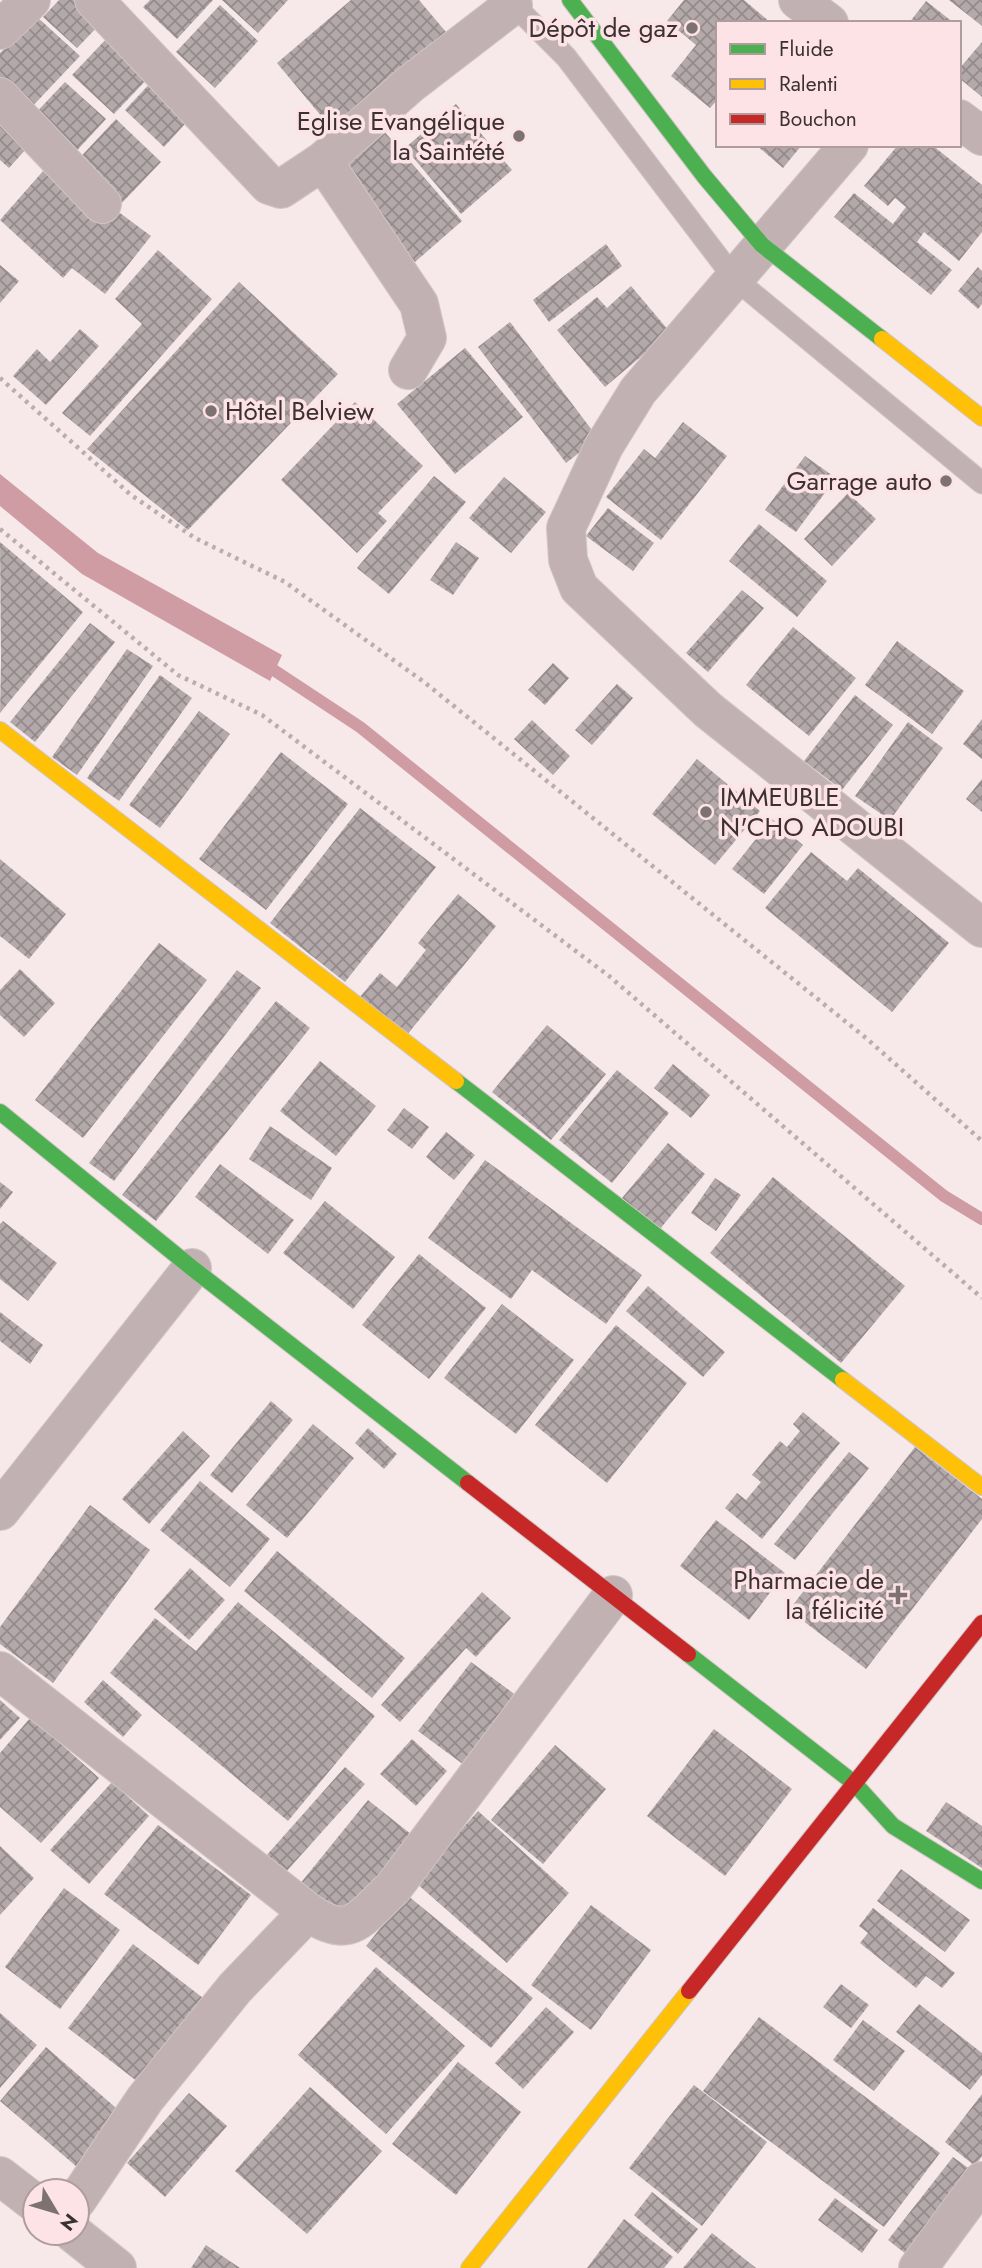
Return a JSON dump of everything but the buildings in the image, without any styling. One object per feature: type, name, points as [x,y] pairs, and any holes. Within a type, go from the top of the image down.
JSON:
[{"type":"street","points":[[0,30],[31,0]]},
{"type":"street","points":[[94,0],[269,185],[281,190],[323,161],[409,85],[511,2]]},
{"type":"street","points":[[570,0],[704,176],[762,246],[982,418]]},
{"type":"street","points":[[798,0],[826,21]]},
{"type":"street","points":[[0,97],[102,204]]},
{"type":"street","points":[[961,120],[982,136]]},
{"type":"street","points":[[847,147],[638,391],[604,446],[566,528],[568,560],[579,588],[708,710],[982,928]]},
{"type":"street","points":[[323,161],[419,304],[427,338],[408,370]]},
{"type":"street","points":[[0,730],[982,1487]]},
{"type":"street","points":[[0,1112],[192,1268],[855,1783],[893,1826],[982,1881]]},
{"type":"street","points":[[0,1511],[192,1268]]},
{"type":"street","points":[[0,1671],[308,1912],[327,1925],[342,1927],[356,1923],[393,1888],[613,1595]]},
{"type":"street","points":[[469,2268],[982,1623]]},
{"type":"street","points":[[91,2179],[145,2099],[234,1988],[308,1912]]},
{"type":"street","points":[[0,2176],[21,2192]]},
{"type":"street","points":[[918,2268],[982,2181]]},
{"type":"street","points":[[91,2247],[117,2268]]},
{"type":"lane","points":[[511,2],[566,57],[734,278],[982,483]]},
{"type":"path","points":[[0,378],[131,495],[195,538],[285,582],[424,682],[866,1038],[982,1141]]},
{"type":"path","points":[[0,529],[177,675],[262,715],[609,976],[982,1298]]},
{"type":"shaded area","points":[[0,474],[98,553],[282,655],[270,681],[82,574],[0,506]]},
{"type":"waterway","points":[[260,661],[360,727],[944,1196],[982,1219]]},
{"type":"traffic: fast","points":[[570,0],[704,176],[762,245],[882,339]]},
{"type":"traffic: fast","points":[[456,1081],[843,1380]]},
{"type":"traffic: fast","points":[[0,1112],[192,1268],[468,1483]]},
{"type":"traffic: fast","points":[[688,1654],[854,1783],[893,1826],[982,1881]]},
{"type":"traffic: slow","points":[[882,339],[982,418]]},
{"type":"traffic: slow","points":[[0,730],[456,1081]]},
{"type":"traffic: slow","points":[[843,1380],[982,1487]]},
{"type":"traffic: slow","points":[[469,2268],[689,1991]]},
{"type":"traffic: jam","points":[[468,1483],[688,1654]]},
{"type":"traffic: jam","points":[[689,1991],[982,1623]]},
{"type":"place","name":"Dépôt de gaz","points":[[692,28]]},
{"type":"place","name":"Eglise Evangélique la Saintété","points":[[519,136]]},
{"type":"place","name":"Hôtel Belview","points":[[211,411]]},
{"type":"place","name":"Garrage auto","points":[[946,481]]},
{"type":"place","name":"IMMEUBLE N'CHO ADOUBI","points":[[706,812]]},
{"type":"place","name":"Pharmacie de la félicité","points":[[898,1595]]}]
